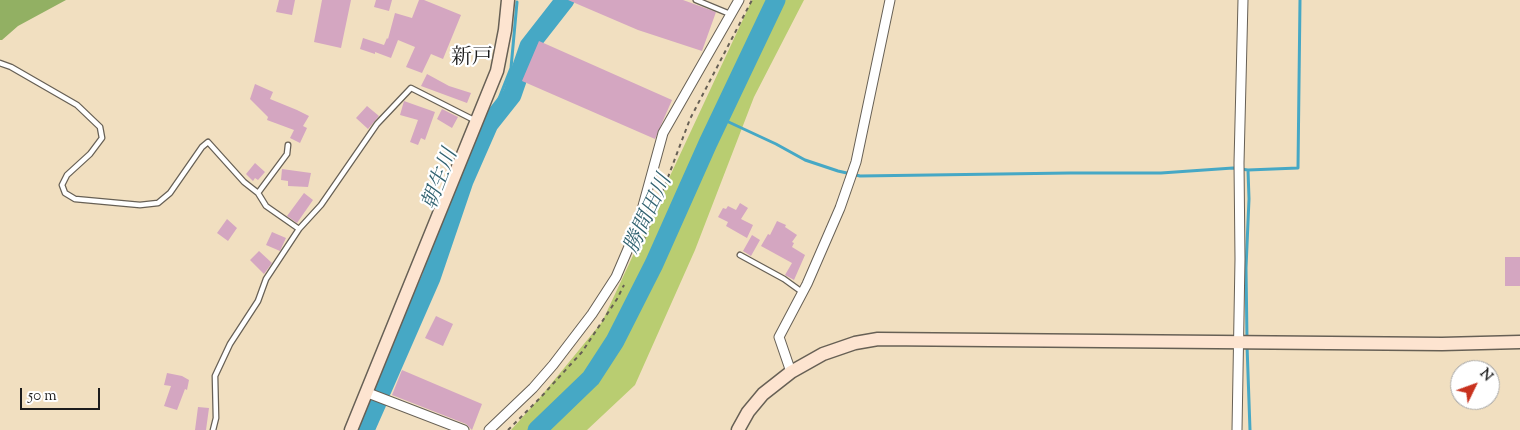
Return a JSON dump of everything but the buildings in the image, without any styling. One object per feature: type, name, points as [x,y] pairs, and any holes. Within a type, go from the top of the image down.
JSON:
[{"type":"street","points":[[351,430],[368,393],[497,70],[505,30],[508,0]]},
{"type":"street","points":[[489,430],[533,388],[553,365],[592,314],[616,276],[637,228],[663,133],[738,0]]},
{"type":"street","points":[[792,372],[779,337],[802,292],[840,208],[856,162],[890,0]]},
{"type":"street","points":[[1237,430],[1240,341],[1239,163],[1243,0]]},
{"type":"street","points":[[738,430],[748,412],[763,394],[792,372],[823,354],[855,343],[878,339],[1442,344],[1520,342]]},
{"type":"street","points":[[368,393],[464,430]]},
{"type":"lane","points":[[696,0],[730,14]]},
{"type":"lane","points":[[0,62],[77,105],[100,127],[102,138],[90,154],[67,175],[62,185],[65,193],[75,199],[140,205],[158,203],[170,193],[202,147],[208,142],[244,182],[258,193],[266,206],[299,229]]},
{"type":"lane","points":[[213,430],[216,418],[216,376],[230,344],[258,301],[266,279],[299,229],[321,206],[377,124],[410,88],[476,121]]},
{"type":"lane","points":[[258,193],[287,154],[288,145]]},
{"type":"lane","points":[[740,255],[784,279],[802,292]]},
{"type":"green space","points":[[0,0],[66,0],[18,26],[0,40]]},
{"type":"green space","points":[[752,0],[804,0],[754,97],[695,250],[635,385],[587,430],[511,430],[602,322]]},
{"type":"waterway","name":"朝生川","points":[[382,390],[431,278],[464,181],[489,124],[512,95],[529,46],[565,0]]},
{"type":"waterway","name":"勝間田川","points":[[537,430],[591,378],[615,341],[654,264],[708,143],[776,0]]},
{"type":"waterway","points":[[720,118],[805,160],[860,176],[1161,173],[1233,168],[1248,170],[1298,168],[1300,0]]},
{"type":"waterway","points":[[489,124],[511,68],[517,2]]},
{"type":"waterway","points":[[1247,339],[1248,170]]},
{"type":"waterway","points":[[1247,345],[1250,430]]},
{"type":"waterway","name":"朝生川","points":[[365,430],[377,403]]},
{"type":"district","name":"新戸","points":[[472,59]]}]
